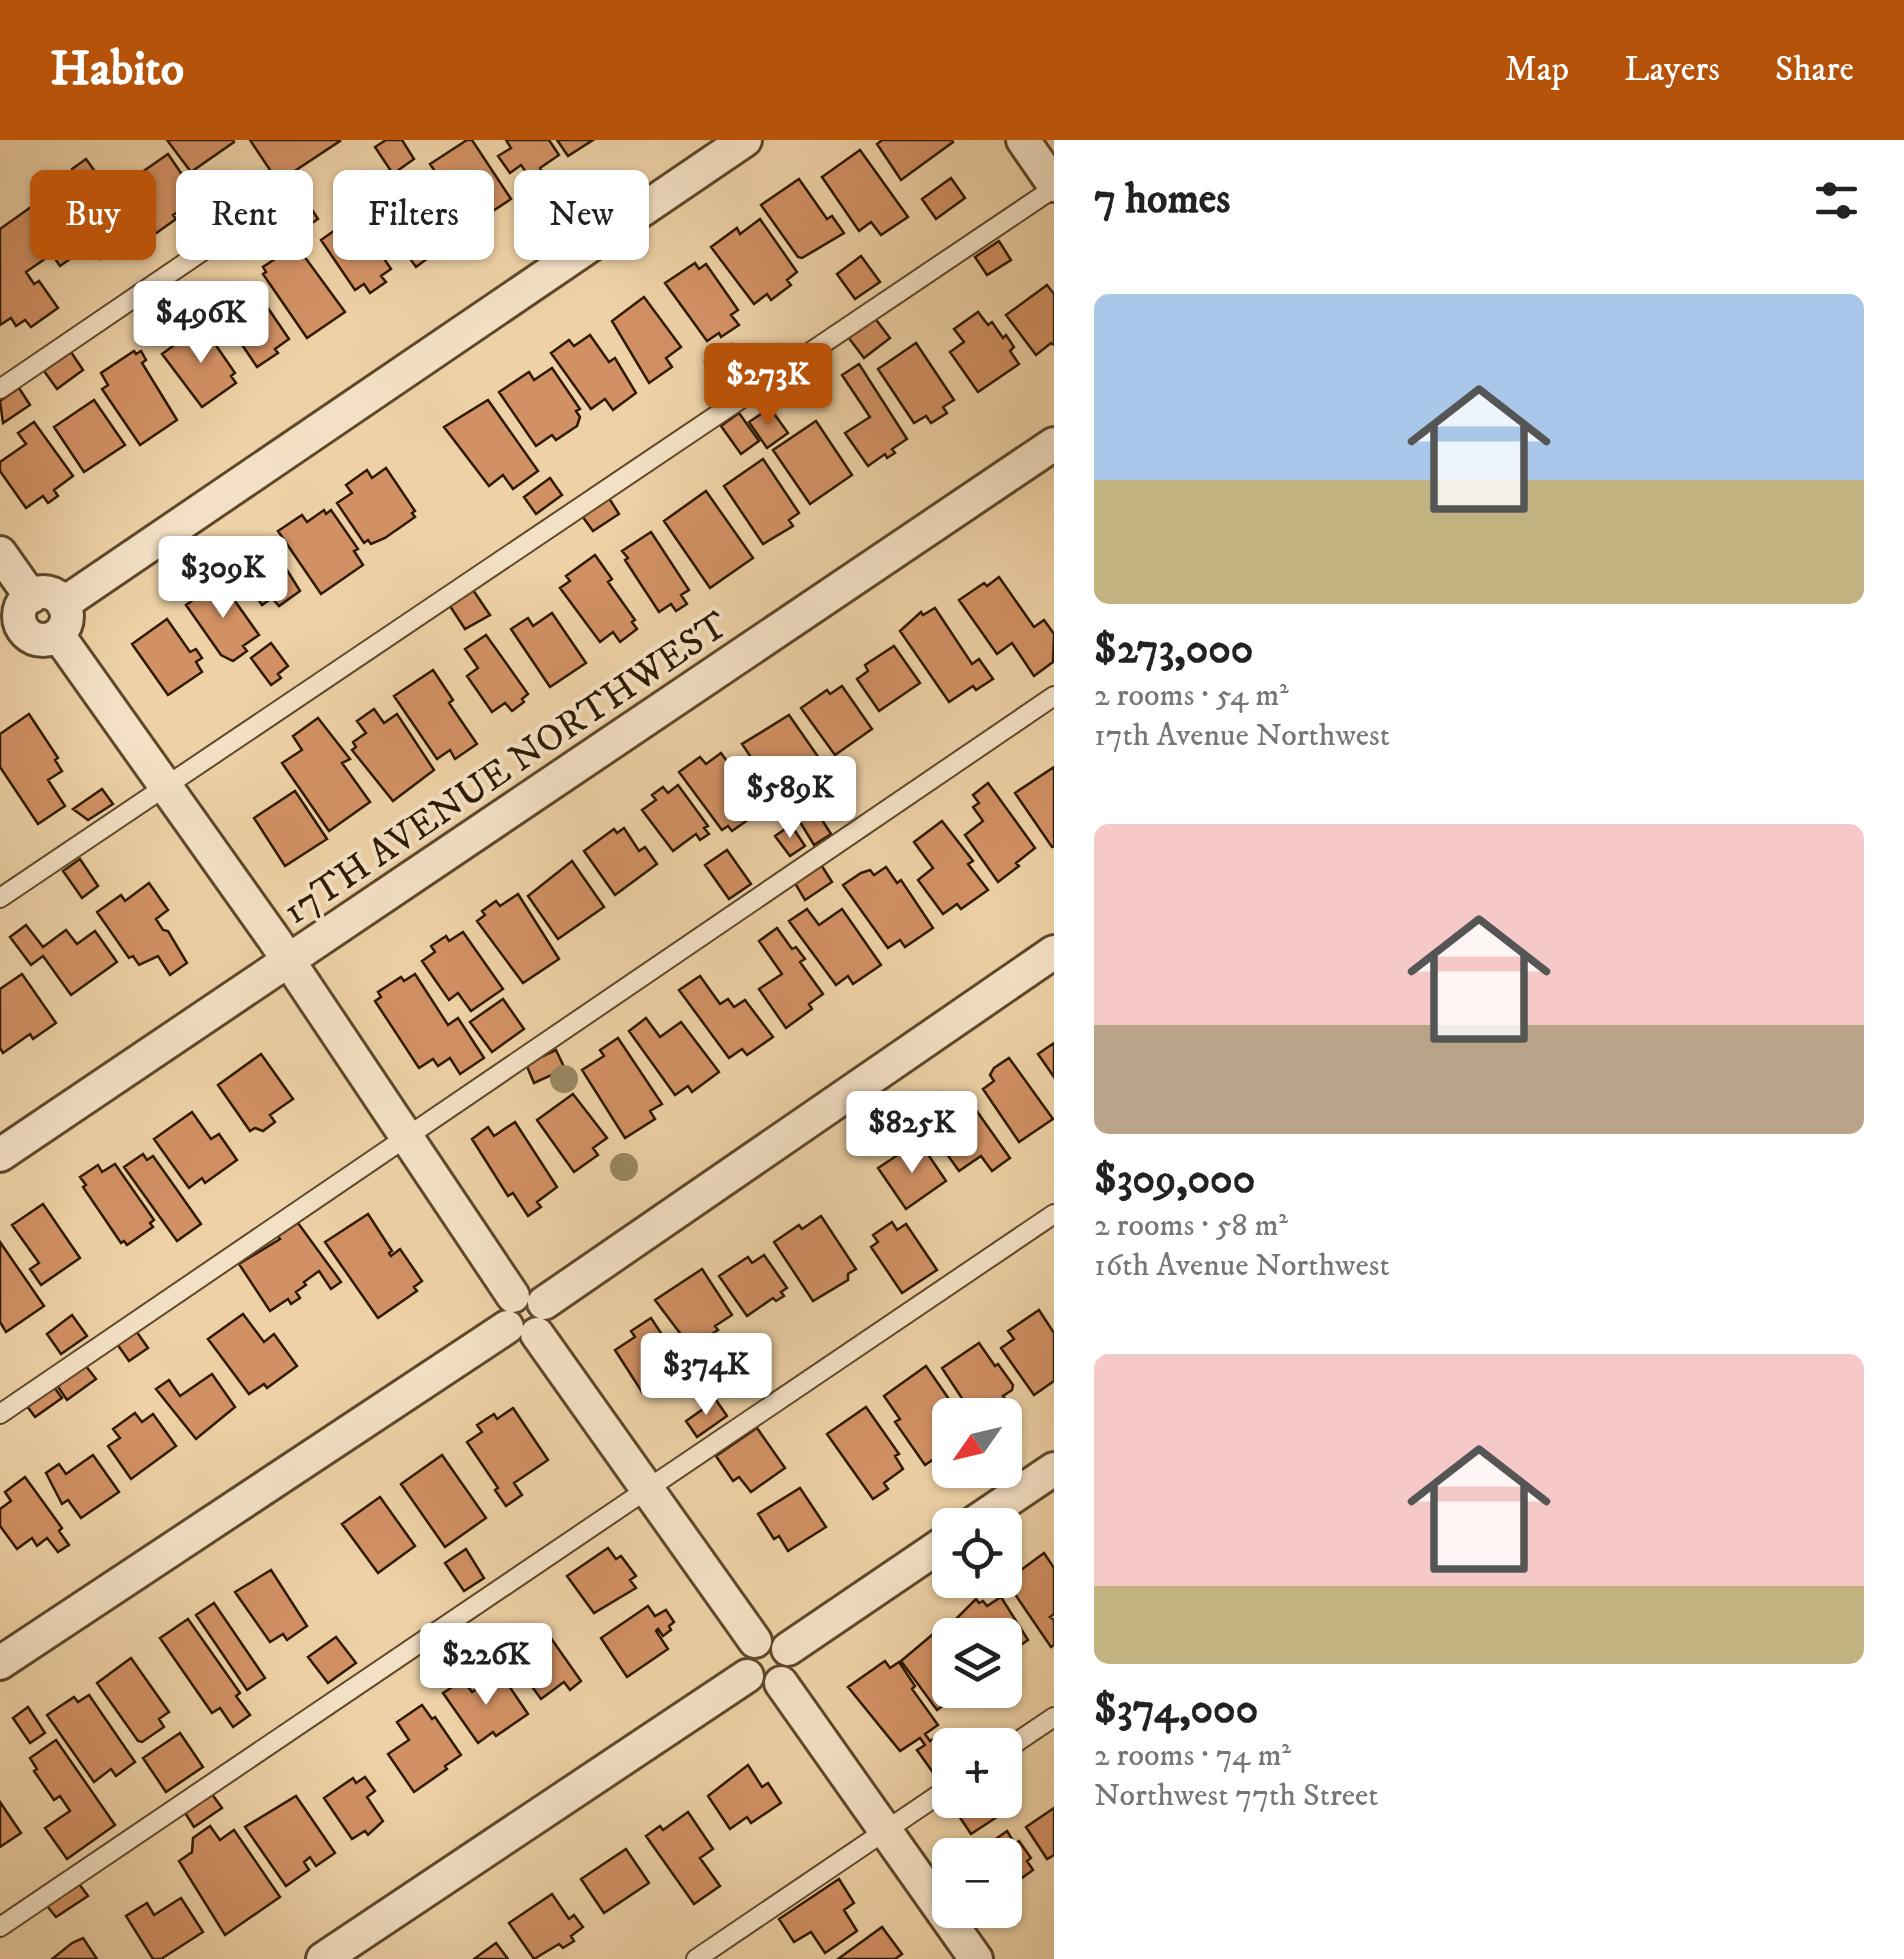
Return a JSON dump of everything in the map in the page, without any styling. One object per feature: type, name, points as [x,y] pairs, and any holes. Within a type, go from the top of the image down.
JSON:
[{"type":"street","points":[[61,620],[746,140]]},
{"type":"street","points":[[1022,140],[1054,187]]},
{"type":"street","name":"17TH AVENUE NORTHWEST","points":[[0,1156],[1054,444]]},
{"type":"street","points":[[0,553],[18,624]]},
{"type":"street","points":[[18,624],[48,593],[164,786],[288,960],[525,1315],[755,1641]]},
{"type":"street","points":[[0,1663],[525,1315],[1054,952]]},
{"type":"street","points":[[996,1508],[1054,1468]]},
{"type":"street","points":[[788,1649],[932,1551]]},
{"type":"street","points":[[771,1638],[788,1649],[792,1667],[781,1683],[762,1686],[747,1676],[744,1654],[755,1641],[771,1638]]},
{"type":"street","points":[[323,1959],[747,1676]]},
{"type":"street","points":[[781,1683],[976,1959]]},
{"type":"lane","points":[[0,898],[1054,187]]},
{"type":"lane","points":[[0,389],[189,260]]},
{"type":"lane","points":[[0,1414],[1054,696]]},
{"type":"lane","points":[[0,1927],[1054,1214]]},
{"type":"lane","points":[[1022,1739],[1054,1717]]},
{"type":"lane","points":[[696,1959],[932,1798]]},
{"type":"building","points":[[167,140],[233,140],[194,170],[190,170]]},
{"type":"building","points":[[250,140],[340,141],[296,170],[270,170]]},
{"type":"building","points":[[386,140],[402,140],[414,159],[399,170],[390,170],[375,147]]},
{"type":"building","points":[[472,140],[492,170],[434,170],[430,164]]},
{"type":"building","points":[[506,140],[549,140],[559,155],[541,170],[525,170],[521,165],[510,173],[498,156],[511,148]]},
{"type":"building","points":[[557,140],[593,140],[568,156]]},
{"type":"building","points":[[882,140],[953,142],[901,180],[877,144]]},
{"type":"building","points":[[860,150],[908,217],[881,235],[871,222],[859,231],[822,177]]},
{"type":"building","points":[[168,154],[179,170],[173,215],[176,219],[156,233],[156,170],[145,170]]},
{"type":"building","points":[[86,159],[94,170],[73,170]]},
{"type":"building","points":[[494,173],[511,199],[494,210]]},
{"type":"building","points":[[951,178],[965,198],[936,219],[922,199]]},
{"type":"building","points":[[799,179],[827,219],[832,216],[844,233],[802,258],[761,205]]},
{"type":"building","points":[[30,208],[30,260],[43,260],[26,272],[34,284],[39,281],[58,308],[31,327],[25,320],[16,326],[11,318],[0,325],[0,229]]},
{"type":"building","points":[[760,219],[797,272],[787,280],[791,285],[771,300],[767,294],[754,304],[711,247],[737,228],[740,234]]},
{"type":"building","points":[[333,232],[333,258],[321,240]]},
{"type":"building","points":[[999,241],[1011,260],[987,275],[975,257]]},
{"type":"building","points":[[861,256],[880,282],[855,299],[837,274]]},
{"type":"building","points":[[274,260],[307,260],[345,312],[307,338],[263,274],[263,267]]},
{"type":"building","points":[[335,260],[385,260],[391,269],[381,276],[386,282],[370,293],[364,284],[355,290]]},
{"type":"building","points":[[695,263],[699,269],[706,264],[738,310],[731,315],[739,325],[707,341],[665,283]]},
{"type":"building","points":[[1047,285],[1054,294],[1054,345],[1051,343],[1036,355],[1006,315]]},
{"type":"building","points":[[257,292],[289,339],[275,349],[278,353],[257,367],[222,315]]},
{"type":"building","points":[[644,297],[681,347],[666,358],[672,367],[649,383],[612,321]]},
{"type":"building","points":[[978,312],[988,325],[992,322],[1003,338],[1006,335],[1019,364],[978,392],[950,352],[964,342],[954,329]]},
{"type":"building","points":[[871,313],[890,338],[864,358],[845,333]]},
{"type":"building","points":[[202,325],[235,373],[231,376],[236,383],[202,407],[162,354]]},
{"type":"building","points":[[590,335],[609,362],[615,358],[636,393],[613,410],[605,399],[591,409],[551,353],[569,340],[574,346]]},
{"type":"building","points":[[916,343],[954,400],[943,407],[947,413],[931,423],[926,416],[914,423],[878,369]]},
{"type":"building","points":[[732,344],[754,376],[728,394],[705,362]]},
{"type":"building","points":[[134,351],[141,351],[146,360],[142,363],[177,420],[140,445],[102,389],[108,385],[101,373]]},
{"type":"building","points":[[71,352],[83,370],[57,389],[44,371]]},
{"type":"building","points":[[859,364],[907,439],[892,449],[895,453],[887,458],[885,454],[868,466],[845,433],[870,417],[842,375]]},
{"type":"building","points":[[552,368],[580,409],[576,411],[580,417],[577,426],[556,440],[552,435],[536,446],[499,392],[529,372],[534,380]]},
{"type":"building","points":[[19,388],[30,405],[3,423],[0,401]]},
{"type":"building","points":[[94,400],[125,445],[84,472],[54,427]]},
{"type":"building","points":[[488,400],[538,471],[513,489],[503,475],[489,486],[444,427]]},
{"type":"building","points":[[770,408],[788,433],[767,448],[749,422]]},
{"type":"building","points":[[739,413],[759,441],[741,454],[721,426]]},
{"type":"building","points":[[816,421],[852,475],[810,504],[773,450]]},
{"type":"building","points":[[34,422],[73,476],[54,490],[58,496],[48,503],[43,496],[26,508],[0,471],[0,462],[26,444],[18,433]]},
{"type":"building","points":[[763,459],[799,513],[789,520],[793,526],[763,544],[724,486]]},
{"type":"building","points":[[386,468],[415,511],[415,517],[385,538],[364,543],[337,503],[352,493],[346,485],[367,470],[372,478]]},
{"type":"building","points":[[550,478],[562,495],[536,514],[524,497]]},
{"type":"building","points":[[706,491],[753,558],[710,588],[664,521]]},
{"type":"building","points":[[607,495],[619,514],[593,531],[580,513]]},
{"type":"building","points":[[324,510],[326,514],[331,510],[358,549],[354,551],[363,565],[321,594],[278,531],[302,515],[307,522]]},
{"type":"building","points":[[651,532],[689,590],[681,595],[687,604],[676,611],[671,604],[659,612],[622,551]]},
{"type":"building","points":[[272,546],[300,591],[279,606],[272,598],[262,605],[238,570],[249,564],[245,558],[257,550],[260,555]]},
{"type":"building","points":[[595,555],[612,579],[608,582],[635,620],[632,622],[637,629],[620,642],[613,632],[600,642],[560,588],[570,581],[566,576]]},
{"type":"building","points":[[999,577],[1034,627],[1044,620],[1054,634],[1053,662],[1034,676],[1012,643],[997,654],[959,600]]},
{"type":"building","points":[[220,580],[259,635],[243,646],[247,651],[233,661],[221,655],[186,605]]},
{"type":"building","points":[[471,587],[490,615],[465,629],[448,603]]},
{"type":"building","points":[[935,608],[972,664],[979,659],[993,679],[976,690],[973,686],[949,702],[900,631],[921,612],[923,615]]},
{"type":"building","points":[[552,613],[586,663],[550,687],[511,629],[528,618],[533,626]]},
{"type":"building","points":[[167,619],[190,652],[196,649],[202,658],[196,662],[202,672],[168,695],[132,644]]},
{"type":"building","points":[[486,635],[528,694],[512,711],[505,703],[492,712],[467,676],[478,668],[465,649]]},
{"type":"building","points":[[271,643],[288,666],[271,685],[251,658]]},
{"type":"building","points":[[894,646],[920,683],[879,711],[857,679],[868,671],[865,665]]},
{"type":"building","points":[[433,670],[453,700],[449,703],[477,744],[455,759],[450,750],[437,759],[394,696]]},
{"type":"building","points":[[842,686],[872,729],[835,755],[801,708],[827,690],[830,694]]},
{"type":"building","points":[[374,709],[384,723],[397,714],[434,770],[393,801],[352,750],[356,747],[353,742],[366,733],[357,721]]},
{"type":"building","points":[[29,714],[58,758],[55,760],[62,771],[48,780],[65,806],[38,824],[0,767],[0,734]]},
{"type":"building","points":[[789,715],[821,761],[775,793],[742,744]]},
{"type":"building","points":[[318,718],[350,759],[342,763],[370,802],[329,831],[282,763],[302,750],[293,736]]},
{"type":"building","points":[[721,753],[759,805],[759,812],[732,831],[728,826],[722,830],[679,772],[700,757],[706,764]]},
{"type":"building","points":[[1054,767],[1054,846],[1052,847],[1015,793]]},
{"type":"building","points":[[988,783],[1035,848],[998,882],[965,835],[983,821],[973,807],[979,803],[973,795]]},
{"type":"building","points":[[678,785],[708,826],[704,828],[709,834],[700,840],[696,834],[673,851],[642,810],[656,800],[652,795],[663,787],[668,793]]},
{"type":"building","points":[[102,789],[113,804],[88,820],[73,809]]},
{"type":"building","points":[[295,791],[327,839],[285,866],[254,818]]},
{"type":"building","points":[[813,806],[831,834],[814,845],[797,817]]},
{"type":"building","points":[[942,821],[973,861],[968,864],[988,890],[961,909],[957,904],[943,914],[918,880],[933,868],[914,842]]},
{"type":"building","points":[[791,825],[805,846],[790,856],[775,836]]},
{"type":"building","points":[[624,828],[639,851],[645,847],[657,864],[615,895],[584,851],[614,829],[617,833]]},
{"type":"building","points":[[727,850],[751,884],[729,899],[705,865]]},
{"type":"building","points":[[80,859],[98,886],[82,898],[63,871]]},
{"type":"building","points":[[572,861],[604,907],[558,939],[528,896]]},
{"type":"building","points":[[820,863],[832,882],[805,900],[793,880]]},
{"type":"building","points":[[886,867],[897,883],[901,880],[933,928],[905,947],[900,940],[888,948],[843,885],[861,873],[870,870],[874,875]]},
{"type":"building","points":[[149,883],[168,910],[156,919],[187,963],[170,975],[158,956],[139,965],[133,956],[129,958],[97,912],[121,895],[125,901]]},
{"type":"building","points":[[518,894],[559,959],[523,983],[477,921],[485,915],[482,911],[496,901],[500,906]]},
{"type":"building","points":[[807,909],[819,925],[842,909],[881,965],[853,984],[848,976],[836,985],[789,921]]},
{"type":"building","points":[[26,925],[43,947],[66,930],[77,944],[95,931],[117,962],[71,995],[43,956],[31,965],[10,937]]},
{"type":"building","points":[[777,928],[805,959],[800,962],[823,994],[809,1004],[812,1009],[786,1028],[759,989],[782,974],[759,941]]},
{"type":"building","points":[[463,932],[503,989],[471,1011],[458,993],[449,1000],[422,961],[435,952],[431,946],[446,936],[449,941]]},
{"type":"building","points":[[22,974],[56,1023],[33,1039],[30,1034],[3,1053],[0,989]]},
{"type":"building","points":[[415,974],[448,1025],[458,1018],[484,1058],[460,1074],[450,1058],[438,1066],[433,1059],[419,1068],[375,1001],[381,997],[378,992],[401,977],[404,981]]},
{"type":"building","points":[[700,976],[720,1004],[728,999],[734,1007],[745,1000],[773,1037],[747,1055],[742,1049],[729,1058],[679,990]]},
{"type":"building","points":[[503,999],[524,1029],[492,1052],[470,1022]]},
{"type":"building","points":[[646,1018],[660,1037],[681,1022],[719,1072],[692,1092],[688,1086],[675,1095],[629,1031]]},
{"type":"building","points":[[618,1038],[662,1104],[650,1111],[655,1119],[625,1138],[582,1070],[604,1056],[600,1050]]},
{"type":"building","points":[[1054,1043],[1054,1077],[1038,1054]]},
{"type":"building","points":[[556,1050],[565,1069],[534,1083],[526,1064]]},
{"type":"building","points":[[261,1054],[293,1099],[270,1115],[275,1122],[263,1131],[250,1131],[218,1085]]},
{"type":"building","points":[[1009,1058],[1053,1119],[1019,1142],[983,1089],[994,1081],[990,1075],[994,1068]]},
{"type":"building","points":[[573,1094],[607,1138],[593,1148],[598,1155],[574,1172],[537,1120]]},
{"type":"building","points":[[976,1110],[1010,1158],[992,1171],[981,1156],[959,1171],[932,1133],[962,1112],[965,1117]]},
{"type":"building","points":[[192,1112],[211,1139],[219,1134],[237,1160],[205,1183],[202,1178],[189,1188],[154,1139]]},
{"type":"building","points":[[515,1122],[557,1187],[537,1202],[541,1207],[528,1216],[513,1193],[508,1196],[472,1139],[488,1127],[494,1136]]},
{"type":"building","points":[[923,1147],[946,1181],[906,1209],[878,1168],[907,1149],[911,1155]]},
{"type":"building","points":[[143,1154],[147,1160],[153,1156],[201,1224],[177,1241],[124,1167]]},
{"type":"building","points":[[115,1164],[154,1220],[150,1223],[153,1227],[127,1245],[121,1243],[80,1177],[98,1165],[102,1172]]},
{"type":"building","points":[[43,1204],[80,1258],[41,1285],[30,1269],[39,1263],[12,1225]]},
{"type":"building","points":[[368,1214],[392,1251],[391,1256],[400,1249],[422,1281],[414,1287],[417,1291],[378,1318],[325,1242]]},
{"type":"building","points":[[821,1216],[856,1269],[848,1274],[848,1280],[813,1301],[774,1242]]},
{"type":"building","points":[[892,1222],[897,1230],[906,1224],[937,1270],[902,1293],[871,1247],[878,1242],[873,1235]]},
{"type":"building","points":[[298,1223],[341,1282],[331,1289],[319,1271],[296,1292],[300,1298],[291,1304],[288,1299],[270,1311],[239,1264]]},
{"type":"building","points":[[0,1242],[44,1306],[6,1332],[0,1322]]},
{"type":"building","points":[[764,1255],[787,1288],[781,1292],[784,1296],[776,1301],[773,1298],[747,1316],[719,1276],[748,1257],[752,1263]]},
{"type":"building","points":[[702,1269],[732,1315],[715,1326],[718,1330],[710,1335],[717,1345],[698,1357],[655,1300]]},
{"type":"building","points":[[1039,1310],[1054,1333],[1054,1381],[1034,1395],[1001,1348],[1014,1339],[1008,1331]]},
{"type":"building","points":[[243,1314],[264,1342],[274,1334],[297,1366],[267,1388],[264,1384],[249,1394],[208,1339]]},
{"type":"building","points":[[72,1315],[87,1336],[61,1354],[47,1334]]},
{"type":"building","points":[[651,1318],[682,1365],[642,1392],[615,1350],[635,1337],[631,1331]]},
{"type":"building","points":[[134,1328],[148,1348],[129,1361],[115,1341]]},
{"type":"building","points":[[979,1343],[1013,1385],[1012,1390],[1004,1398],[962,1398],[942,1368]]},
{"type":"building","points":[[82,1361],[96,1379],[67,1400],[54,1381]]},
{"type":"building","points":[[926,1366],[948,1398],[932,1398],[932,1460],[925,1465],[895,1422],[900,1419],[884,1396]]},
{"type":"building","points":[[212,1374],[235,1407],[196,1439],[156,1389],[169,1380],[180,1396]]},
{"type":"building","points":[[51,1383],[62,1398],[35,1417],[24,1402]]},
{"type":"building","points":[[716,1400],[727,1416],[697,1437],[686,1421]]},
{"type":"building","points":[[866,1407],[899,1454],[895,1456],[903,1469],[884,1483],[888,1489],[873,1499],[827,1434]]},
{"type":"building","points":[[513,1408],[548,1460],[514,1483],[522,1495],[506,1506],[467,1442],[482,1432],[477,1425],[494,1414],[497,1419]]},
{"type":"building","points":[[135,1413],[142,1422],[153,1414],[176,1446],[131,1479],[108,1446],[120,1438],[113,1429]]},
{"type":"building","points":[[757,1428],[785,1468],[751,1492],[739,1477],[733,1481],[716,1456]]},
{"type":"building","points":[[93,1455],[119,1492],[81,1518],[68,1500],[62,1504],[46,1473],[59,1464],[66,1474]]},
{"type":"building","points":[[442,1455],[486,1518],[445,1547],[401,1484]]},
{"type":"building","points":[[25,1477],[62,1528],[59,1531],[69,1545],[58,1552],[47,1538],[37,1546],[32,1538],[17,1549],[0,1526],[0,1509],[11,1501],[5,1492]]},
{"type":"building","points":[[800,1488],[826,1527],[788,1551],[779,1536],[774,1539],[758,1514]]},
{"type":"building","points":[[380,1497],[415,1546],[378,1573],[342,1524]]},
{"type":"building","points":[[608,1548],[616,1559],[621,1556],[636,1576],[630,1580],[636,1588],[594,1613],[567,1576]]},
{"type":"building","points":[[466,1549],[484,1578],[464,1591],[445,1563]]},
{"type":"building","points":[[1044,1553],[1054,1568],[1051,1647],[1018,1598],[1022,1598],[1022,1569]]},
{"type":"building","points":[[271,1570],[307,1626],[287,1640],[283,1634],[270,1642],[235,1592]]},
{"type":"building","points":[[1002,1598],[1014,1618],[957,1618],[976,1599],[987,1606]]},
{"type":"building","points":[[214,1603],[265,1678],[247,1690],[196,1615]]},
{"type":"building","points":[[648,1606],[655,1616],[666,1610],[674,1622],[663,1636],[656,1631],[668,1649],[627,1677],[601,1638]]},
{"type":"building","points":[[188,1619],[240,1693],[236,1696],[250,1715],[233,1727],[220,1708],[212,1713],[160,1638]]},
{"type":"building","points":[[548,1634],[581,1681],[570,1690],[564,1682],[541,1699],[512,1659],[525,1650],[522,1645],[534,1637],[537,1642]]},
{"type":"building","points":[[932,1635],[932,1703],[901,1661]]},
{"type":"building","points":[[336,1637],[356,1663],[328,1683],[308,1657]]},
{"type":"building","points":[[131,1658],[169,1712],[159,1719],[164,1727],[142,1742],[97,1683]]},
{"type":"building","points":[[885,1661],[890,1668],[899,1662],[915,1686],[912,1689],[938,1725],[925,1734],[932,1740],[932,1771],[917,1750],[925,1745],[920,1738],[900,1751],[848,1687]]},
{"type":"building","points":[[503,1677],[528,1714],[478,1743],[443,1693],[463,1680],[472,1692],[480,1687],[483,1691]]},
{"type":"building","points":[[89,1695],[135,1762],[116,1776],[111,1769],[94,1782],[47,1715],[74,1697],[78,1702]]},
{"type":"building","points":[[422,1705],[461,1755],[414,1792],[388,1754],[409,1740],[397,1722]]},
{"type":"building","points":[[28,1707],[45,1733],[30,1743],[13,1718]]},
{"type":"building","points":[[180,1733],[203,1767],[166,1792],[143,1758]]},
{"type":"building","points":[[56,1740],[115,1825],[67,1859],[45,1828],[70,1811],[60,1796],[54,1800],[30,1758]]},
{"type":"building","points":[[748,1765],[762,1787],[768,1783],[781,1803],[751,1823],[747,1817],[730,1829],[708,1796]]},
{"type":"building","points":[[365,1777],[375,1791],[367,1797],[383,1821],[368,1835],[365,1831],[352,1839],[324,1798],[353,1778],[356,1783]]},
{"type":"building","points":[[209,1790],[222,1808],[194,1827],[182,1808]]},
{"type":"building","points":[[296,1796],[335,1853],[316,1866],[310,1857],[304,1862],[309,1870],[286,1886],[245,1827]]},
{"type":"building","points":[[0,1802],[21,1833],[0,1847]]},
{"type":"building","points":[[1054,1808],[1054,1855],[1047,1859],[1026,1827]]},
{"type":"building","points":[[688,1812],[713,1849],[700,1858],[720,1886],[694,1904],[646,1836],[660,1826],[663,1830]]},
{"type":"building","points":[[960,1818],[995,1818],[971,1834]]},
{"type":"building","points":[[210,1826],[220,1840],[234,1830],[280,1897],[225,1935],[179,1861],[192,1852],[193,1838]]},
{"type":"building","points":[[1022,1845],[1031,1858],[1027,1861],[1033,1870],[1022,1878]]},
{"type":"building","points":[[626,1849],[649,1883],[604,1913],[581,1879]]},
{"type":"building","points":[[839,1879],[854,1903],[844,1910],[857,1931],[825,1953],[811,1932],[794,1942],[779,1919]]},
{"type":"building","points":[[77,1881],[88,1896],[56,1917],[47,1906]]},
{"type":"building","points":[[552,1894],[569,1919],[574,1915],[583,1927],[571,1936],[574,1941],[563,1948],[559,1944],[534,1959],[509,1923]]},
{"type":"building","points":[[181,1898],[203,1932],[161,1959],[153,1959],[126,1916],[147,1903],[154,1915]]},
{"type":"building","points":[[882,1927],[902,1954],[895,1959],[838,1959]]},
{"type":"building","points":[[83,1938],[97,1959],[52,1959],[72,1943]]},
{"type":"building","points":[[496,1943],[508,1959],[474,1959]]}]
